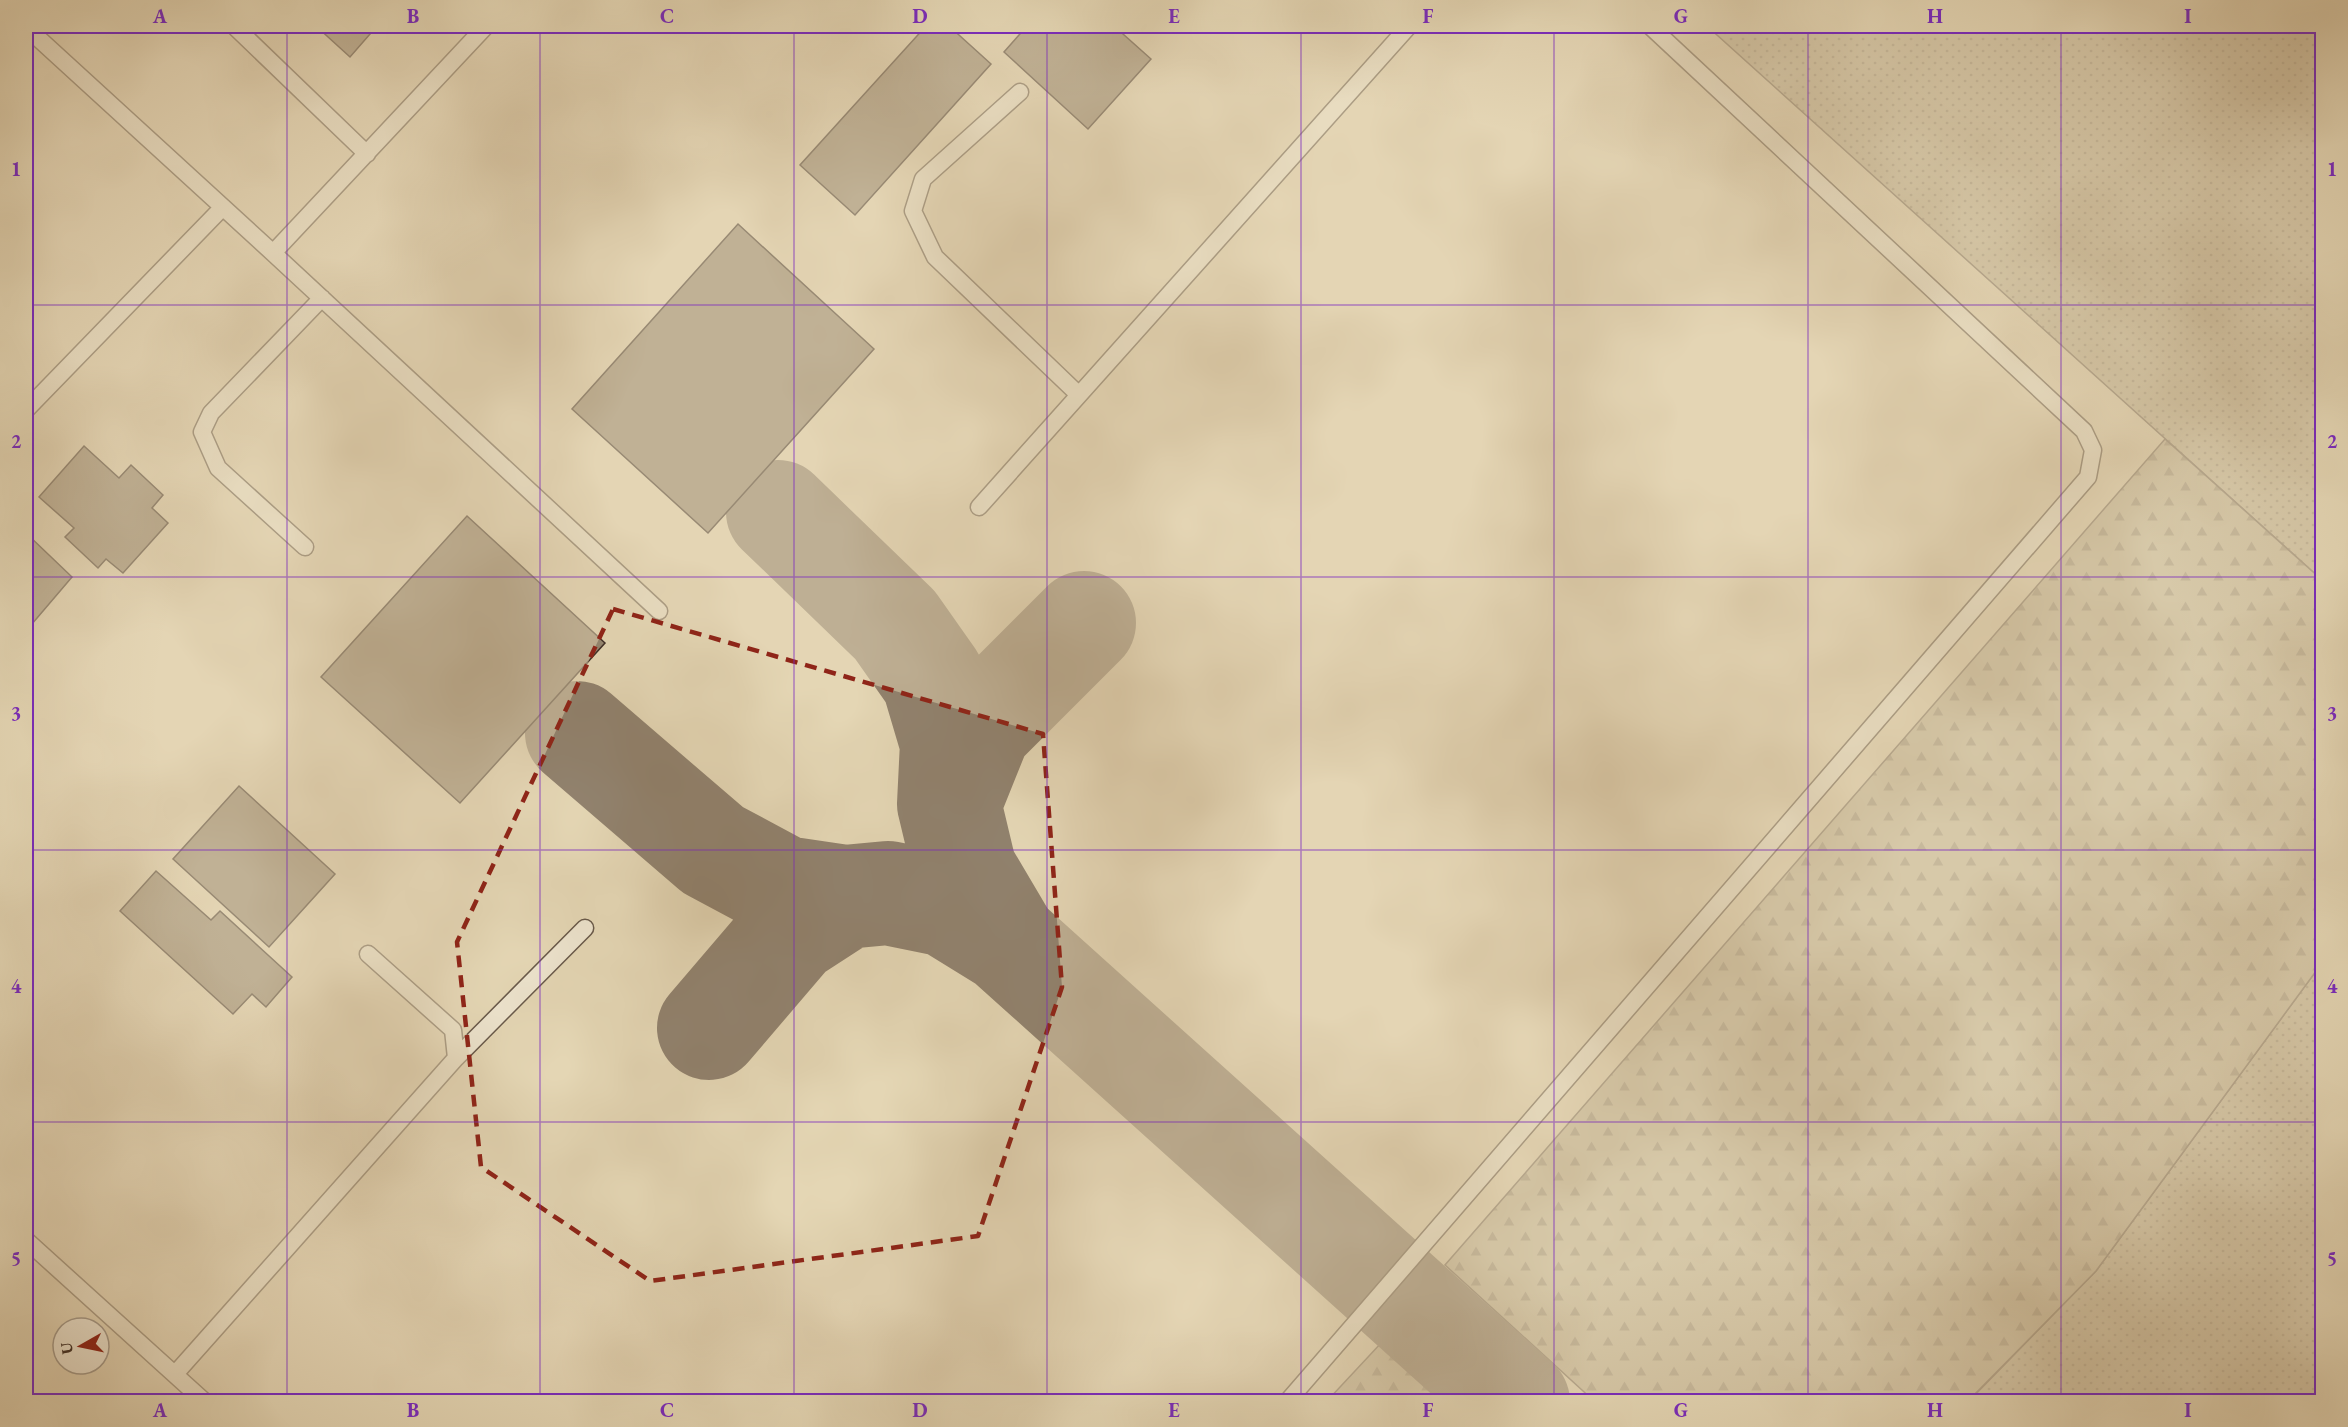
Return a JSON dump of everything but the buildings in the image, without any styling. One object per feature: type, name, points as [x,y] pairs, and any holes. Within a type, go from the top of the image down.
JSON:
[{"type":"lane","points":[[234,26],[367,154]]},
{"type":"lane","points":[[273,253],[486,26]]},
{"type":"lane","points":[[979,507],[1409,26]]},
{"type":"lane","points":[[1287,1401],[2088,477],[2094,450],[2084,430],[1650,26]]},
{"type":"lane","points":[[26,27],[658,610]]},
{"type":"lane","points":[[1020,92],[923,179],[913,211],[935,257],[1079,395]]},
{"type":"lane","points":[[26,410],[223,207]]},
{"type":"lane","points":[[305,547],[218,468],[202,432],[211,413],[322,298]]},
{"type":"lane","points":[[176,1373],[456,1058],[585,928]]},
{"type":"lane","points":[[368,954],[453,1030],[456,1058]]},
{"type":"lane","points":[[26,1239],[205,1401]]},
{"type":"highlighted area","points":[[613,609],[1043,734],[1062,987],[978,1236],[650,1281],[481,1167],[457,942]]},
{"type":"green space","points":[[1707,26],[2322,26],[2322,580]]},
{"type":"green space","points":[[2165,439],[2322,580],[2322,963],[2096,1271],[1968,1401],[1594,1401],[1445,1265]]},
{"type":"green space","points":[[2322,963],[2322,1401],[1968,1402],[2096,1271]]},
{"type":"green space","points":[[1382,1342],[1447,1401],[1327,1401]]},
{"type":"taxiway","points":[[778,512],[895,625],[933,679],[952,743],[949,804],[965,871],[1007,942]]},
{"type":"taxiway","points":[[949,804],[980,727],[1084,623]]},
{"type":"taxiway","points":[[577,733],[713,850],[784,888],[845,897],[888,893],[947,905],[1007,942],[1518,1402]]},
{"type":"taxiway","points":[[709,1028],[791,932],[845,897]]}]
